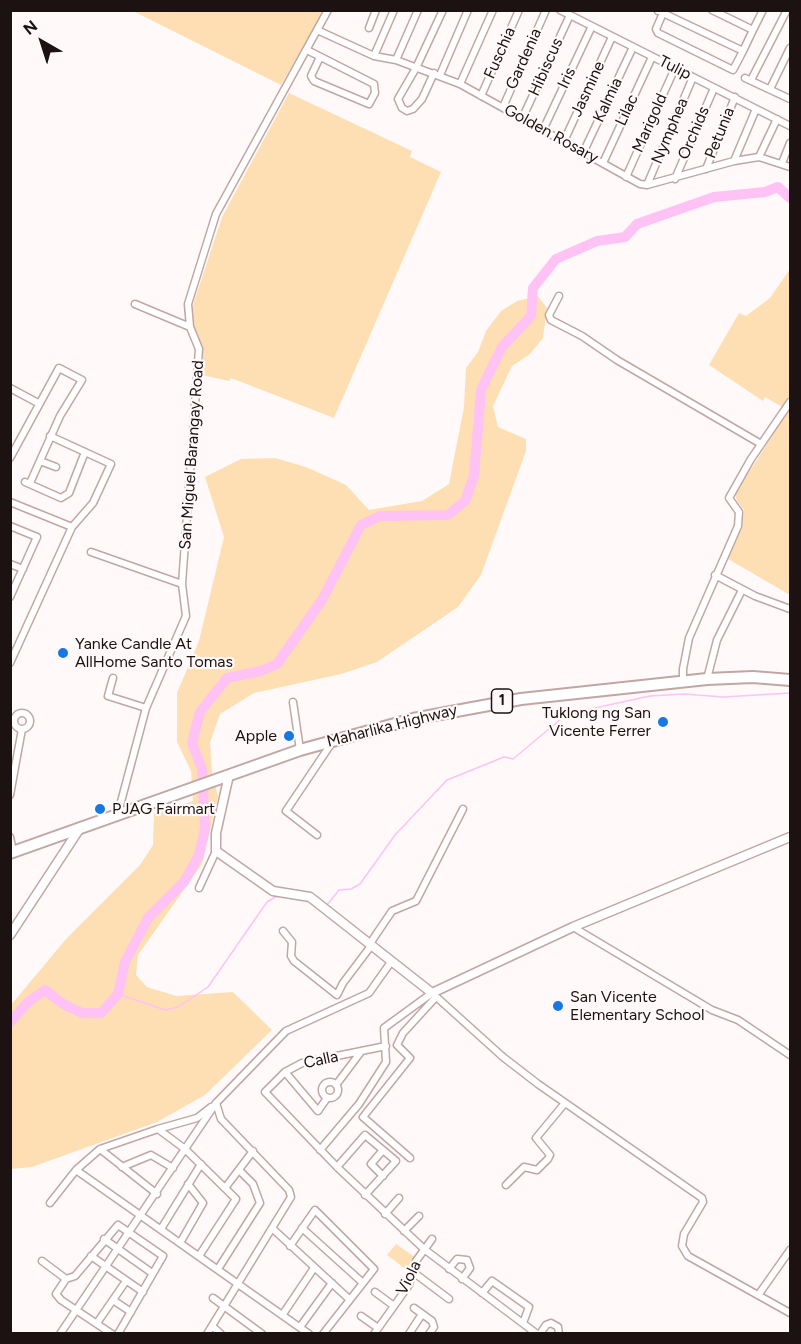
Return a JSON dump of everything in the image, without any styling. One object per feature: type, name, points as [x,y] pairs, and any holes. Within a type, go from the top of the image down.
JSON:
[{"type":"highway","name":"Maharlika Highway","points":[[12,852],[300,750],[371,728],[485,704],[707,679],[753,677],[790,680]]},
{"type":"street","name":"San Miguel Barangay Road","points":[[118,813],[146,708],[186,616],[183,584],[200,350],[190,327],[188,304],[216,214],[328,10]]},
{"type":"street","points":[[374,56],[394,10]]},
{"type":"street","points":[[396,60],[418,10]]},
{"type":"street","points":[[443,10],[416,68],[398,99],[405,111],[413,109],[422,99],[437,74],[468,10]]},
{"type":"street","points":[[460,84],[494,10]]},
{"type":"street","name":"Fuschia","points":[[481,96],[519,10]]},
{"type":"street","name":"Gardenia","points":[[503,107],[546,10]]},
{"type":"street","name":"Tulip","points":[[560,10],[790,126]]},
{"type":"street","points":[[712,10],[753,30]]},
{"type":"street","points":[[787,10],[748,79],[790,97]]},
{"type":"street","points":[[369,28],[374,11]]},
{"type":"street","points":[[742,51],[660,12],[657,32],[733,70],[763,11]]},
{"type":"street","name":"Hibiscus","points":[[522,119],[570,15]]},
{"type":"street","name":"Iris","points":[[543,129],[592,26]]},
{"type":"street","name":"Golden Rosary","points":[[318,30],[374,56],[396,60],[460,84],[626,177],[647,185]]},
{"type":"street","name":"Jasmine","points":[[564,141],[612,37]]},
{"type":"street","name":"Kalmia","points":[[583,153],[633,47]]},
{"type":"street","points":[[770,89],[790,48]]},
{"type":"street","points":[[307,50],[374,84],[375,93],[369,104],[314,81],[311,76],[320,57]]},
{"type":"street","name":"Lilac","points":[[603,163],[652,57]]},
{"type":"street","name":"Marigold","points":[[626,177],[675,68]]},
{"type":"street","name":"Nymphea","points":[[647,185],[693,77]]},
{"type":"street","name":"Orchids","points":[[675,178],[714,88]]},
{"type":"street","name":"Petunia","points":[[705,170],[735,97]]},
{"type":"street","points":[[734,161],[756,109]]},
{"type":"street","points":[[759,157],[777,119]]},
{"type":"street","points":[[783,162],[790,143]]},
{"type":"street","points":[[647,185],[734,161],[759,157],[783,162],[790,167]]},
{"type":"street","points":[[559,296],[549,315],[551,320],[582,336],[606,354],[761,444]]},
{"type":"street","points":[[135,304],[190,327]]},
{"type":"street","points":[[10,458],[59,368],[82,381],[50,436],[27,483],[61,498],[69,493],[85,452]]},
{"type":"street","points":[[11,388],[38,403]]},
{"type":"street","points":[[683,683],[682,669],[689,638],[738,526],[740,512],[729,498],[761,444],[790,402]]},
{"type":"street","points":[[10,663],[72,527],[93,503],[111,464],[50,436]]},
{"type":"street","points":[[40,460],[56,467]]},
{"type":"street","points":[[10,502],[72,527]]},
{"type":"street","points":[[10,526],[37,537],[12,592]]},
{"type":"street","points":[[91,552],[183,584]]},
{"type":"street","points":[[10,564],[23,570]]},
{"type":"street","points":[[715,575],[739,586],[742,590],[790,609]]},
{"type":"street","points":[[707,679],[717,640],[742,590]]},
{"type":"street","points":[[113,678],[108,696],[146,708]]},
{"type":"street","points":[[293,702],[300,750]]},
{"type":"street","points":[[10,795],[22,729],[29,725],[29,717],[22,712],[12,720],[22,729]]},
{"type":"street","points":[[317,835],[286,811],[334,740]]},
{"type":"street","points":[[199,888],[216,851],[216,833],[225,776]]},
{"type":"street","points":[[283,931],[292,942],[291,956],[294,961],[337,995],[392,911],[416,902],[463,809]]},
{"type":"street","points":[[10,935],[80,828]]},
{"type":"street","points":[[10,837],[12,852]]},
{"type":"street","points":[[559,1334],[558,1327],[551,1323],[538,1334],[424,1250],[320,1150],[359,1104],[386,1062],[384,1028],[389,1022],[434,995],[573,927],[790,837]]},
{"type":"street","points":[[216,851],[273,891],[310,897],[434,995],[503,1057],[702,1198],[703,1202],[684,1234],[682,1246],[688,1256],[790,1313]]},
{"type":"street","points":[[573,927],[712,1010],[738,1020],[790,1055]]},
{"type":"street","points":[[50,1203],[76,1170],[100,1149],[196,1118],[216,1103],[286,1031],[369,993],[391,962]]},
{"type":"street","points":[[410,1158],[363,1117],[410,1058],[397,1045],[434,995]]},
{"type":"street","name":"Calla","points":[[320,1150],[265,1092],[285,1072],[302,1063],[386,1046]]},
{"type":"street","points":[[285,1072],[318,1112],[327,1098],[336,1095],[336,1085],[360,1052]]},
{"type":"street","points":[[327,1098],[322,1092],[323,1086],[330,1082],[336,1085]]},
{"type":"street","points":[[70,1334],[62,1331],[157,1194],[216,1103]]},
{"type":"street","points":[[207,1334],[273,1229],[291,1195],[253,1151],[221,1119],[216,1103]]},
{"type":"street","points":[[506,1185],[524,1167],[537,1170],[549,1157],[536,1138],[565,1103]]},
{"type":"street","points":[[158,1129],[185,1149],[236,1200],[199,1256]]},
{"type":"street","points":[[337,1167],[363,1136],[368,1136],[396,1161],[365,1195]]},
{"type":"street","points":[[100,1149],[157,1194]]},
{"type":"street","points":[[383,1150],[371,1164],[383,1176]]},
{"type":"street","points":[[225,1188],[253,1151]]},
{"type":"street","points":[[122,1167],[151,1155],[173,1168]]},
{"type":"street","points":[[161,1229],[201,1164]]},
{"type":"street","points":[[76,1170],[309,1334]]},
{"type":"street","points":[[218,1269],[260,1203],[253,1184],[239,1170]]},
{"type":"street","points":[[180,1243],[203,1203],[189,1184]]},
{"type":"street","points":[[385,1214],[399,1198]]},
{"type":"street","points":[[290,1246],[315,1210],[374,1269],[323,1334]]},
{"type":"street","points":[[404,1231],[419,1216]]},
{"type":"street","points":[[42,1261],[66,1279],[74,1278],[104,1239],[118,1225],[163,1256],[118,1334]]},
{"type":"street","points":[[302,1228],[363,1283]]},
{"type":"street","points":[[273,1229],[350,1299]]},
{"type":"street","points":[[104,1239],[152,1273]]},
{"type":"street","name":"Viola","points":[[376,1331],[409,1285],[416,1260],[432,1239]]},
{"type":"street","points":[[759,1294],[790,1250]]},
{"type":"street","points":[[91,1256],[143,1292]]},
{"type":"street","points":[[449,1269],[457,1259],[467,1260],[470,1268],[462,1279]]},
{"type":"street","points":[[283,1314],[314,1268]]},
{"type":"street","points":[[413,1272],[449,1299]]},
{"type":"street","points":[[66,1279],[57,1296],[112,1334]]},
{"type":"street","points":[[97,1323],[126,1281]]},
{"type":"street","points":[[482,1293],[492,1281],[529,1307],[522,1323]]},
{"type":"street","points":[[300,1327],[332,1283]]},
{"type":"street","name":"Viola","points":[[375,1292],[394,1306]]},
{"type":"street","points":[[213,1298],[262,1334]]},
{"type":"street","points":[[113,1300],[132,1312]]},
{"type":"street","points":[[414,1308],[434,1324],[429,1334]]},
{"type":"street","points":[[409,1334],[422,1314]]},
{"type":"street","points":[[361,1316],[376,1331]]},
{"type":"street","points":[[212,1326],[221,1334]]},
{"type":"shaded area","points":[[133,11],[324,11],[281,85]]},
{"type":"shaded area","points":[[289,93],[412,151],[410,157],[441,172],[334,418],[231,378],[229,381],[202,375],[203,349],[194,328],[192,308],[222,217]]},
{"type":"shaded area","points":[[790,269],[790,396],[784,408],[765,397],[763,401],[709,365],[739,313],[746,316],[770,298]]},
{"type":"shaded area","points":[[538,296],[547,308],[543,338],[530,354],[512,366],[493,406],[498,427],[526,439],[526,451],[481,575],[458,607],[377,662],[341,674],[254,693],[220,714],[210,743],[212,771],[218,797],[202,864],[138,955],[136,975],[147,987],[176,996],[233,992],[272,1030],[205,1095],[157,1122],[32,1167],[11,1169],[11,1005],[66,939],[140,865],[153,845],[154,814],[193,801],[191,771],[177,742],[177,693],[199,641],[224,537],[205,477],[241,459],[275,458],[306,467],[346,485],[369,510],[422,501],[449,484],[464,407],[466,368],[478,352],[486,331],[501,311],[517,301]]},
{"type":"shaded area","points":[[790,408],[790,595],[728,559],[742,527],[744,510],[735,494]]},
{"type":"shaded area","points":[[396,1244],[416,1258],[407,1270],[387,1255]]},
{"type":"waterway","points":[[10,1022],[28,1002],[45,990],[63,1004],[82,1013],[101,1013],[118,994],[125,962],[148,918],[184,882],[199,855],[205,828],[202,769],[192,743],[200,712],[227,678],[261,671],[277,664],[322,600],[361,525],[380,516],[448,515],[465,501],[474,476],[481,390],[502,347],[531,316],[533,288],[556,259],[597,241],[625,237],[637,224],[714,197],[765,192],[778,187],[790,198]]},
{"type":"waterway","points":[[327,905],[339,890],[351,889],[360,884],[395,835],[447,780],[504,757],[513,759],[567,714],[650,696],[684,694],[723,697],[790,693]]},
{"type":"waterway","points":[[118,994],[165,1010],[178,1007],[208,987],[267,902],[277,896]]},
{"type":"place","name":"Yanke Candle At AllHome Santo Tomas","points":[[63,653]]},
{"type":"place","name":"Tuklong ng San Vicente Ferrer","points":[[663,722]]},
{"type":"place","name":"Apple","points":[[289,736]]},
{"type":"place","name":"PJAG Fairmart","points":[[100,809]]},
{"type":"place","name":"San Vicente Elementary School","points":[[558,1006]]}]
